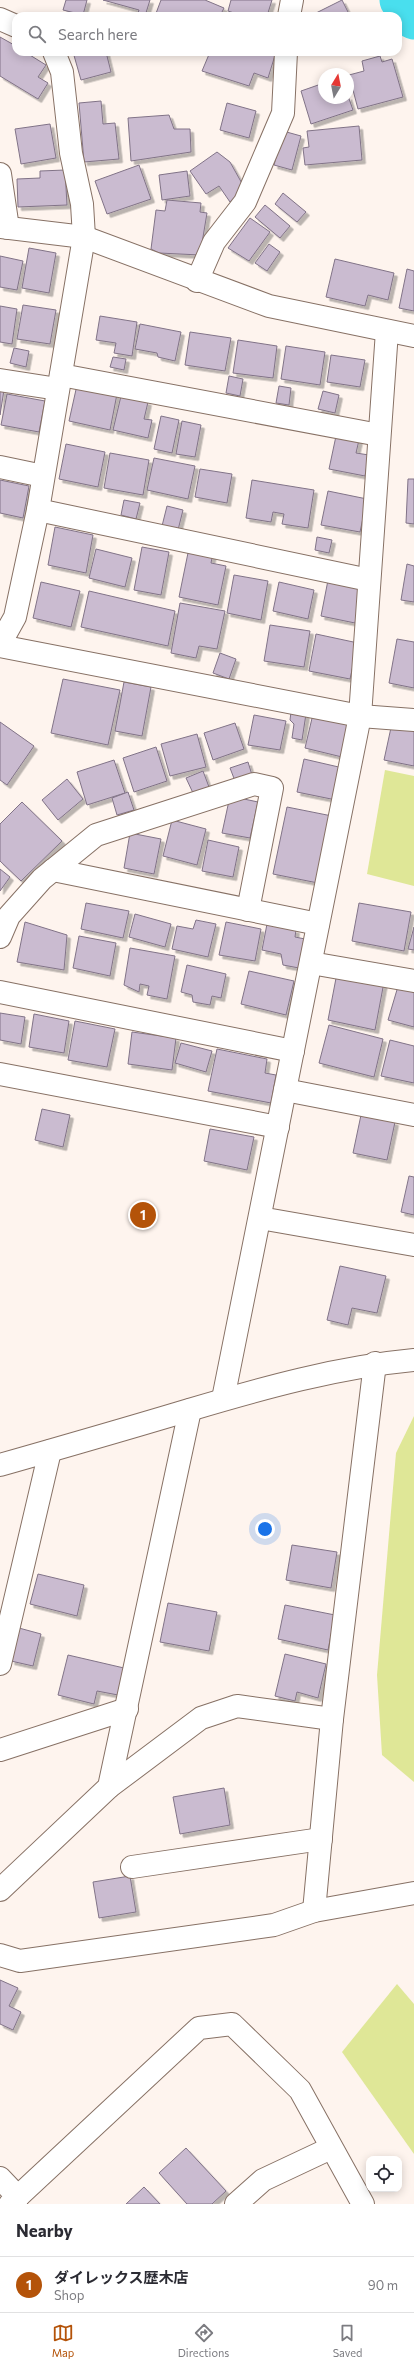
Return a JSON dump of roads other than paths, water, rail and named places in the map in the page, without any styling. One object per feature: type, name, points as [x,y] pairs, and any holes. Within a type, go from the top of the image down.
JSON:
[{"type":"street","points":[[290,12],[292,0]]},
{"type":"street","points":[[0,19],[12,24]]},
{"type":"street","points":[[56,56],[62,72],[71,153],[82,204],[84,237],[38,510],[15,617],[0,645],[360,716],[414,720]]},
{"type":"street","points":[[197,281],[214,242],[245,202],[283,113],[286,56]]},
{"type":"street","points":[[0,174],[4,227],[84,237],[197,281],[269,306],[414,336]]},
{"type":"street","points":[[223,1399],[360,716],[387,331]]},
{"type":"street","points":[[0,380],[59,382],[379,435]]},
{"type":"street","points":[[0,467],[43,476]]},
{"type":"street","points":[[38,510],[369,580]]},
{"type":"street","points":[[0,937],[9,916],[42,879],[96,835],[254,784],[272,788],[248,910]]},
{"type":"street","points":[[53,870],[318,924]]},
{"type":"street","points":[[311,963],[414,981]]},
{"type":"street","points":[[0,992],[293,1051]]},
{"type":"street","points":[[0,1074],[278,1128]]},
{"type":"street","points":[[285,1090],[414,1115]]},
{"type":"street","points":[[260,1218],[414,1245]]},
{"type":"street","points":[[0,1465],[223,1399],[375,1363],[414,1360]]},
{"type":"street","points":[[314,1911],[332,1719],[375,1363]]},
{"type":"street","points":[[109,1787],[190,1410]]},
{"type":"street","points":[[0,1664],[50,1450]]},
{"type":"street","points":[[0,1890],[109,1787],[201,1718],[237,1706],[332,1719]]},
{"type":"street","points":[[0,1750],[126,1709]]},
{"type":"street","points":[[132,1868],[321,1839]]},
{"type":"street","points":[[0,1955],[20,1961],[274,1925],[314,1911],[414,1893]]},
{"type":"street","points":[[0,2178],[14,2200],[199,2028],[232,2024],[300,2090],[363,2204]]},
{"type":"street","points":[[236,2204],[263,2180],[331,2148]]},
{"type":"waterway","points":[[401,0],[414,18]]},
{"type":"place","name":"ダイレックス歴木店","points":[[143,1215]]}]
